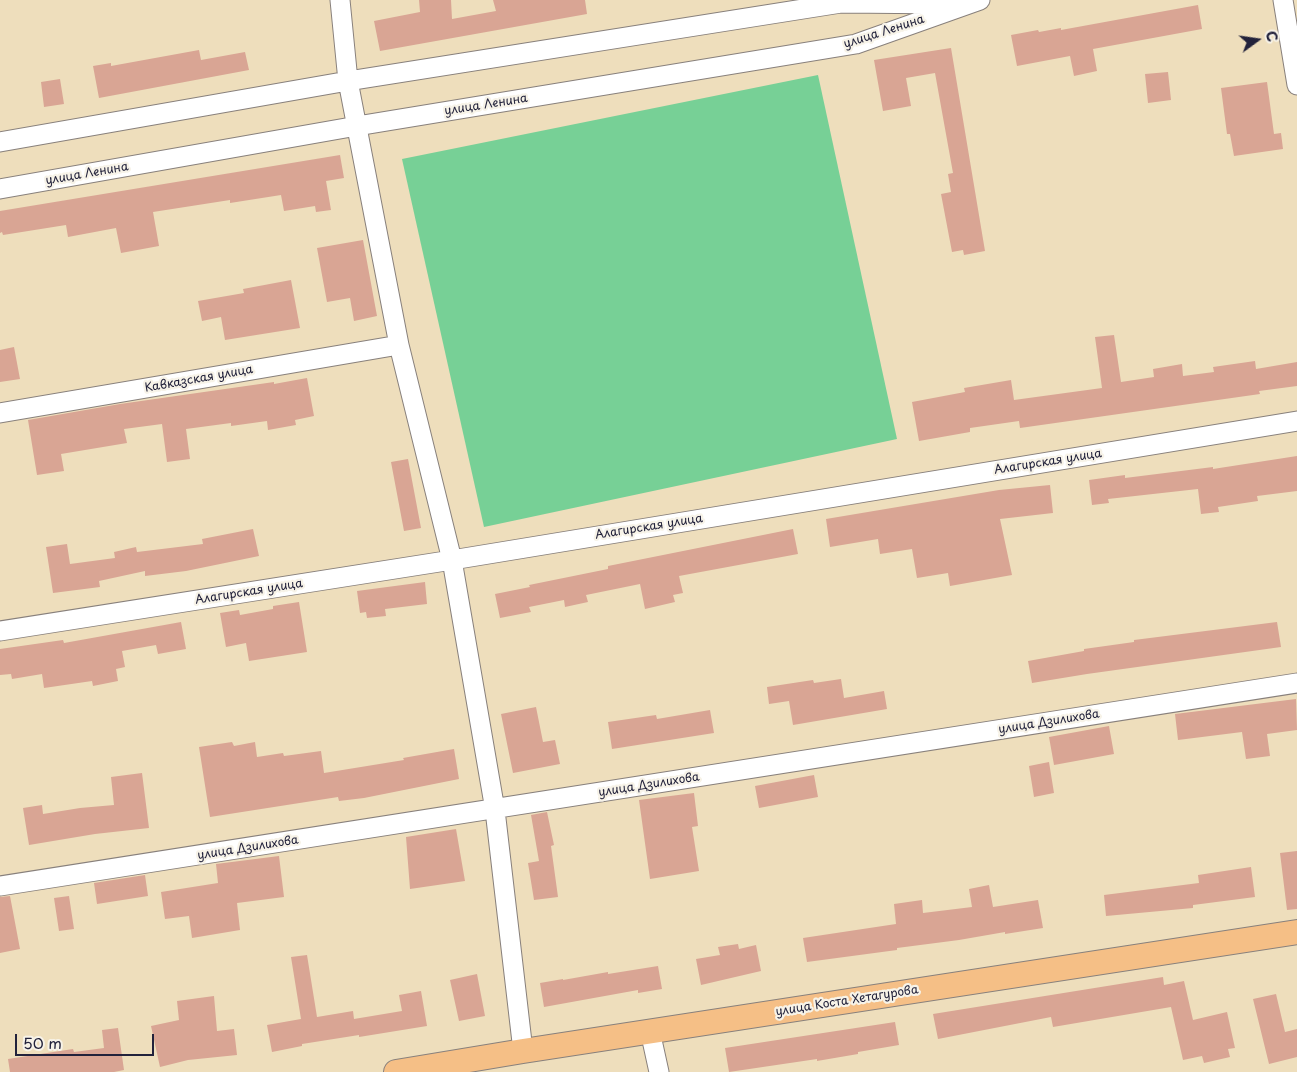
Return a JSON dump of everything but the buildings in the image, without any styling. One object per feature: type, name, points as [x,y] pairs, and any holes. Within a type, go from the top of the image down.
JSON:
[{"type":"main road","name":"улица Коста Хетагурова","points":[[396,1072],[1297,932]]},
{"type":"street","points":[[340,0],[348,81],[399,345],[452,560],[495,810],[523,1051]]},
{"type":"street","points":[[1283,0],[1297,85]]},
{"type":"street","name":"улица Ленина","points":[[0,142],[348,81],[841,3],[973,1]]},
{"type":"street","name":"улица Ленина","points":[[0,189],[357,126],[856,44],[973,1]]},
{"type":"street","name":"Кавказская улица","points":[[0,413],[399,345]]},
{"type":"street","name":"Алагирская улица","points":[[0,632],[452,560],[1297,421]]},
{"type":"street","name":"улица Дзилихова","points":[[0,886],[495,810],[1297,682]]},
{"type":"street","points":[[650,1032],[659,1072]]},
{"type":"green space","points":[[818,75],[897,439],[484,527],[402,159]]}]
